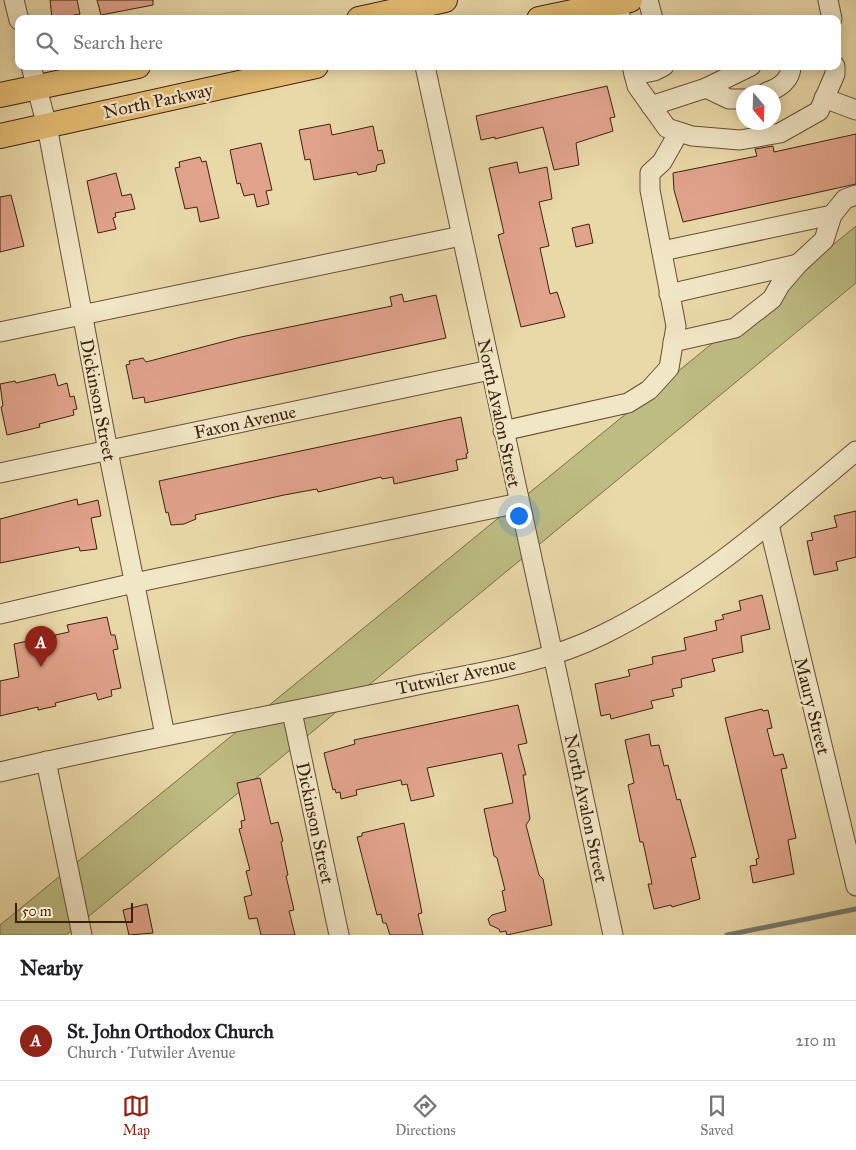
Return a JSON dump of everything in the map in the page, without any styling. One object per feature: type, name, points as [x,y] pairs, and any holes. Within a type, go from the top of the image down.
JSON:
[{"type":"main road","points":[[381,15],[446,0]]},
{"type":"main road","points":[[567,15],[622,7]]},
{"type":"main road","points":[[0,95],[34,77],[100,70]]},
{"type":"main road","name":"North Parkway","points":[[0,136],[298,70]]},
{"type":"street","points":[[14,0],[18,15]]},
{"type":"street","points":[[648,0],[653,15]]},
{"type":"street","points":[[828,0],[831,15]]},
{"type":"street","name":"North Avalon Street","points":[[426,70],[503,431],[554,655],[613,935]]},
{"type":"street","points":[[656,70],[633,71],[637,86],[667,128],[692,136],[740,140],[780,133],[819,111],[835,70]]},
{"type":"street","points":[[651,106],[706,88],[743,70]]},
{"type":"street","points":[[781,86],[791,73],[791,70]]},
{"type":"street","name":"Dickinson Street","points":[[34,77],[46,126],[108,451],[165,734]]},
{"type":"street","points":[[706,88],[729,99],[736,99]]},
{"type":"street","points":[[824,98],[856,110]]},
{"type":"street","points":[[503,431],[628,403],[649,390],[669,368],[676,326],[650,190],[650,173],[662,162],[679,132]]},
{"type":"street","points":[[673,342],[735,328],[772,299],[780,285],[798,264],[824,240],[832,215],[845,199],[856,195]]},
{"type":"street","points":[[662,251],[832,215]]},
{"type":"street","points":[[0,332],[461,236]]},
{"type":"street","points":[[669,294],[798,264]]},
{"type":"street","name":"Faxon Avenue","points":[[0,473],[490,370]]},
{"type":"street","name":"Tutwiler Avenue","points":[[0,772],[165,734],[292,712],[554,655],[602,635],[660,603],[768,525],[856,451]]},
{"type":"street","points":[[0,614],[134,583],[519,503]]},
{"type":"street","name":"Maury Street","points":[[768,525],[856,886]]},
{"type":"street","name":"Dickinson Street","points":[[292,712],[339,935]]},
{"type":"street","points":[[46,761],[82,935]]},
{"type":"shaded area","points":[[856,226],[856,283],[66,935],[0,935],[0,925]]},
{"type":"building","points":[[50,0],[77,0],[80,14],[52,15]]},
{"type":"building","points":[[97,0],[153,0],[153,5],[101,15]]},
{"type":"building","points":[[607,86],[615,117],[610,118],[613,131],[576,143],[579,165],[554,170],[543,127],[495,139],[495,137],[481,140],[476,116]]},
{"type":"building","points":[[330,124],[332,135],[373,126],[378,151],[382,150],[385,163],[377,165],[376,171],[358,175],[357,172],[314,180],[310,159],[305,160],[299,130]]},
{"type":"building","points":[[856,134],[856,184],[683,222],[674,190],[673,173],[757,156],[755,149],[773,146],[774,152]]},
{"type":"building","points":[[261,143],[272,190],[266,191],[269,204],[257,207],[254,194],[244,196],[240,183],[237,184],[230,150]]},
{"type":"building","points":[[200,157],[202,162],[206,161],[219,218],[200,222],[197,207],[185,209],[175,168],[180,167],[179,162]]},
{"type":"building","points":[[517,162],[519,173],[547,167],[552,199],[539,202],[549,246],[540,248],[550,294],[557,292],[565,317],[521,327],[498,235],[504,233],[489,168]]},
{"type":"building","points":[[116,173],[122,196],[131,194],[135,209],[115,213],[116,217],[113,218],[116,229],[98,233],[87,181]]},
{"type":"building","points":[[11,195],[24,246],[0,252],[0,197]]},
{"type":"building","points":[[589,224],[593,243],[576,247],[572,228]]},
{"type":"building","points":[[402,294],[404,302],[436,295],[446,338],[145,403],[144,397],[133,399],[126,365],[130,364],[129,361],[143,358],[146,362],[241,337],[392,306],[390,297]]},
{"type":"building","points":[[55,374],[58,386],[67,383],[70,397],[74,396],[77,409],[73,410],[74,415],[39,424],[40,427],[7,435],[1,407],[3,406],[0,384],[15,381],[16,383]]},
{"type":"building","points":[[461,417],[468,453],[466,454],[467,458],[456,460],[458,470],[394,484],[393,477],[382,479],[381,477],[318,492],[317,489],[284,495],[195,515],[196,519],[184,524],[171,525],[168,512],[166,513],[159,481]]},
{"type":"building","points":[[77,499],[78,505],[98,500],[101,516],[91,518],[97,549],[80,551],[79,547],[0,563],[0,519]]},
{"type":"building","points":[[856,511],[856,557],[836,562],[838,570],[814,575],[807,541],[813,540],[811,533],[837,527],[834,516]]},
{"type":"building","points":[[762,595],[770,629],[741,636],[743,652],[712,659],[715,671],[681,679],[682,687],[672,689],[674,696],[651,701],[653,708],[611,719],[610,714],[601,716],[595,684],[630,676],[628,670],[653,664],[652,657],[686,650],[684,638],[717,630],[715,621],[724,619],[722,615],[741,610],[739,601]]},
{"type":"building","points":[[107,617],[111,635],[115,635],[118,649],[113,650],[121,688],[111,690],[112,696],[98,700],[96,693],[55,703],[56,706],[38,710],[38,707],[0,716],[0,681],[19,677],[14,644],[69,632],[67,625]]},
{"type":"building","points":[[518,705],[527,743],[518,745],[526,775],[523,775],[530,819],[526,825],[539,875],[543,879],[552,925],[507,935],[506,931],[500,932],[499,929],[490,925],[488,919],[492,915],[506,911],[502,891],[505,890],[497,858],[494,856],[484,809],[513,803],[502,753],[427,768],[434,796],[411,801],[407,784],[402,785],[401,780],[356,790],[357,795],[341,799],[340,792],[336,793],[335,789],[333,790],[324,753],[355,744],[354,740]]},
{"type":"building","points":[[762,709],[763,711],[768,710],[772,728],[767,729],[774,756],[783,754],[787,768],[781,769],[796,838],[788,840],[794,874],[753,883],[750,866],[757,865],[756,859],[759,858],[725,718]]},
{"type":"building","points":[[649,734],[651,746],[659,745],[664,766],[668,765],[677,800],[680,799],[696,857],[691,858],[700,899],[672,907],[671,905],[654,909],[648,884],[652,884],[643,842],[640,842],[628,785],[634,783],[625,740]]},
{"type":"building","points":[[260,778],[271,824],[278,822],[283,841],[281,842],[288,875],[286,876],[294,910],[289,911],[295,935],[261,935],[257,918],[249,919],[244,897],[252,895],[246,871],[250,870],[239,829],[242,828],[241,821],[245,820],[237,783]]},
{"type":"building","points":[[404,823],[422,913],[418,914],[423,935],[390,935],[386,923],[383,923],[381,914],[377,915],[357,837],[362,836],[362,833]]},
{"type":"building","points":[[147,904],[153,933],[129,935],[123,910]]},
{"type":"waterway","points":[[727,935],[856,909]]},
{"type":"place","name":"St. John Orthodox Church","points":[[41,667]]}]
